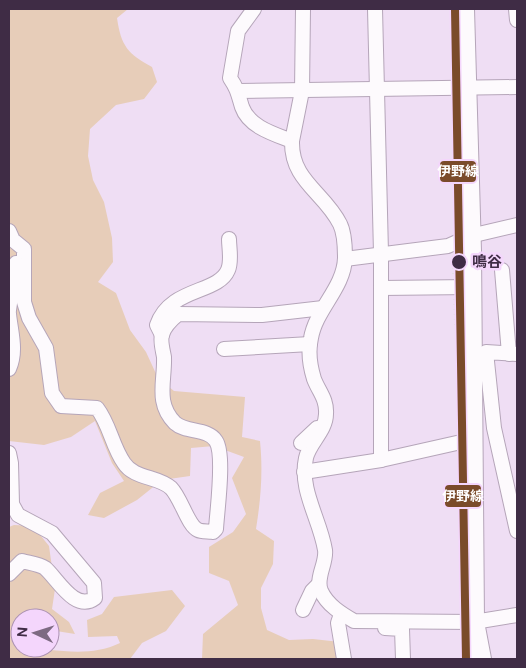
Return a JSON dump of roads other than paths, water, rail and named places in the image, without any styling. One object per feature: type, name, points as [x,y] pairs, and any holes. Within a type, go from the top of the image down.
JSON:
[{"type":"highway","points":[[464,9],[471,287],[470,440],[474,622],[479,658]]},
{"type":"street","points":[[254,9],[238,31],[230,78],[239,91],[242,107],[248,118],[263,129],[292,142]]},
{"type":"street","points":[[302,9],[302,91],[292,142],[292,156],[296,168],[341,225],[345,259],[338,283],[323,308],[311,336],[309,355],[314,379],[325,398],[327,416],[320,433],[306,455],[304,472],[310,501],[326,552],[319,584],[321,592],[341,614],[354,621],[365,623],[474,622],[517,615]]},
{"type":"street","points":[[375,9],[381,253],[381,460]]},
{"type":"street","points":[[516,9],[517,20]]},
{"type":"street","points":[[239,91],[517,87]]},
{"type":"street","points":[[345,259],[448,246],[470,236],[517,225]]},
{"type":"street","points":[[9,310],[16,276],[16,260],[11,236]]},
{"type":"street","points":[[11,236],[24,248],[24,302],[29,318],[46,348],[52,393],[62,406],[97,408],[104,418],[124,464],[132,471],[163,482],[181,501],[193,526],[198,530],[213,532],[216,529],[220,468],[217,442],[211,436],[176,424],[167,410],[161,390],[164,360],[162,335],[157,325],[174,296],[213,284],[223,278],[229,269],[229,238]]},
{"type":"street","points":[[502,270],[513,354],[486,352],[494,428],[517,532]]},
{"type":"street","points":[[381,288],[471,287]]},
{"type":"street","points":[[162,335],[170,321],[178,314],[262,316],[323,308]]},
{"type":"street","points":[[9,314],[13,338],[9,369]]},
{"type":"street","points":[[224,350],[310,344]]},
{"type":"street","points":[[470,404],[491,404]]},
{"type":"street","points":[[301,443],[327,416]]},
{"type":"street","points":[[304,472],[381,460],[470,440]]},
{"type":"street","points":[[9,453],[12,504],[18,514],[52,533],[94,584],[95,598],[91,601],[82,601],[72,597],[44,567],[22,560],[9,574]]},
{"type":"street","points":[[303,610],[312,591],[319,584]]},
{"type":"street","points":[[341,614],[338,622],[344,659]]},
{"type":"street","points":[[365,623],[375,627],[402,629],[403,659]]},
{"type":"place","name":"鳴谷","points":[[459,262]]}]
